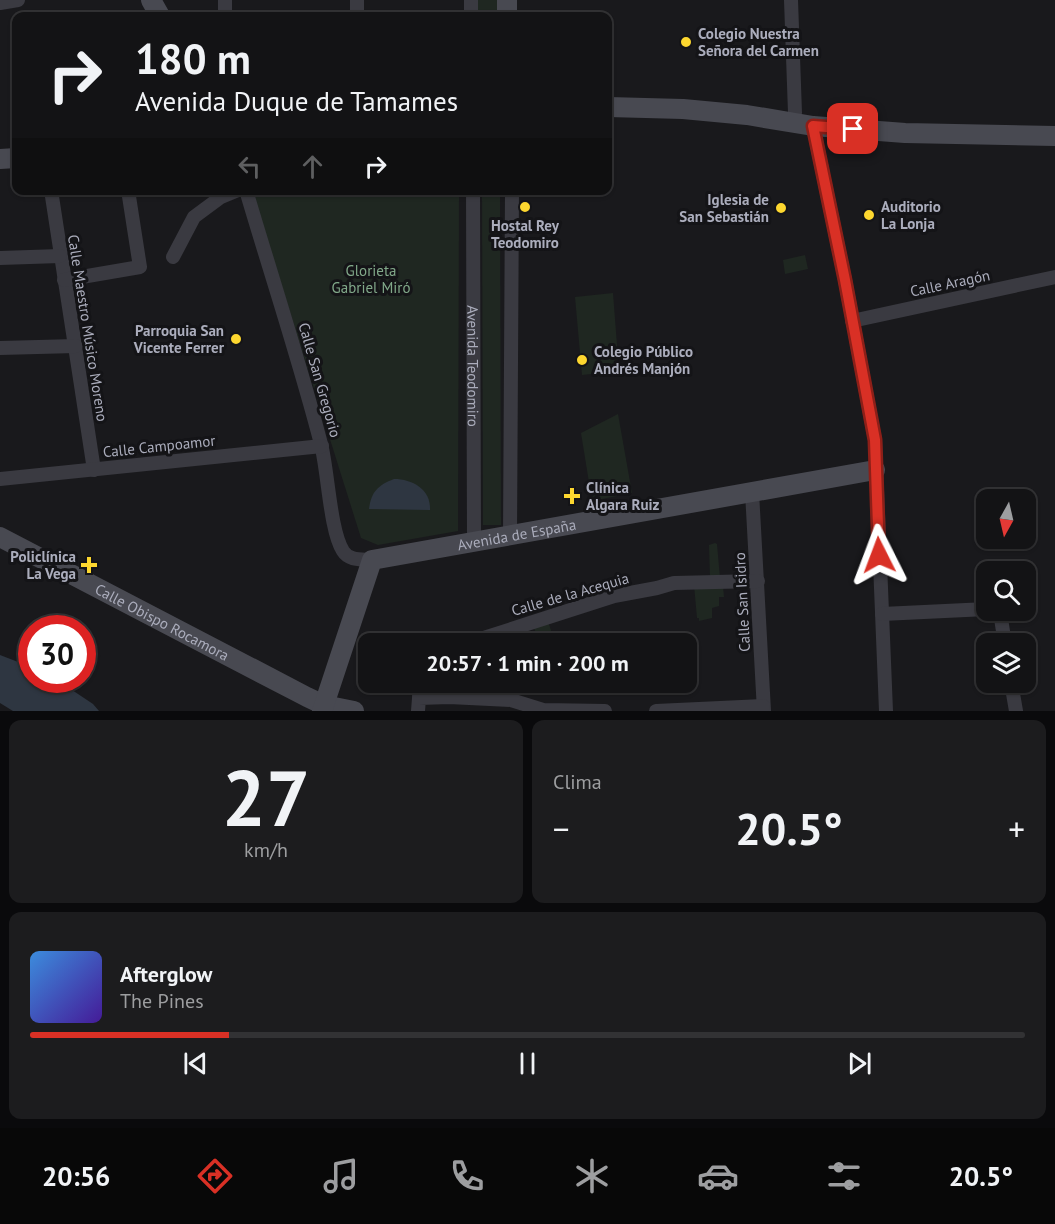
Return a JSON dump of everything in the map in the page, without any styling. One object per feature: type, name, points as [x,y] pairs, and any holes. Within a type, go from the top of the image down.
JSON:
[{"type":"street","points":[[0,3],[18,0]]},
{"type":"street","points":[[791,0],[795,113]]},
{"type":"street","points":[[612,107],[747,115],[813,126],[905,133],[1055,136]]},
{"type":"street","points":[[747,115],[795,113],[908,123],[951,133]]},
{"type":"street","points":[[813,126],[875,440],[886,711]]},
{"type":"street","name":"Calle Maestro Músico Moreno","points":[[52,195],[94,470]]},
{"type":"street","points":[[64,280],[140,267],[129,195]]},
{"type":"street","points":[[173,256],[194,218],[226,195]]},
{"type":"street","name":"Calle San Gregorio","points":[[247,195],[322,446],[341,549],[345,555],[353,558],[372,560]]},
{"type":"street","name":"Avenida Teodomiro","points":[[473,195],[474,541]]},
{"type":"street","points":[[510,535],[512,195]]},
{"type":"street","points":[[0,258],[60,256]]},
{"type":"street","name":"Calle Aragón","points":[[852,321],[1055,277]]},
{"type":"street","points":[[0,348],[76,346]]},
{"type":"street","name":"Calle Campoamor","points":[[0,479],[322,446]]},
{"type":"street","name":"Avenida de España","points":[[372,560],[875,470]]},
{"type":"street","name":"Calle San Isidro","points":[[752,492],[764,709]]},
{"type":"street","name":"Calle Obispo Rocamora","points":[[0,537],[323,708],[354,711]]},
{"type":"street","points":[[323,708],[372,560]]},
{"type":"street","name":"Calle de la Acequia","points":[[499,633],[614,596],[674,583],[758,581]]},
{"type":"street","points":[[882,614],[976,610]]},
{"type":"street","points":[[1013,693],[1016,711]]},
{"type":"street","points":[[418,705],[511,700],[543,711],[605,711]]},
{"type":"street","points":[[656,711],[764,709]]},
{"type":"green space","points":[[478,0],[499,0],[499,12],[478,12]]},
{"type":"green space","name":"Glorieta Gabriel Miró","points":[[253,195],[459,195],[458,531],[378,545],[361,538]]},
{"type":"green space","points":[[482,195],[500,195],[501,525],[483,525]]},
{"type":"green space","points":[[805,255],[808,269],[785,274],[783,260]]},
{"type":"green space","points":[[613,293],[619,371],[582,375],[575,297]]},
{"type":"green space","points":[[618,414],[632,493],[592,501],[581,433]]},
{"type":"green space","points":[[717,544],[720,578],[710,578],[709,545]]},
{"type":"green space","points":[[694,585],[723,586],[724,597],[719,597],[719,606],[712,608],[712,618],[699,621],[697,618]]},
{"type":"green space","points":[[548,621],[552,633],[536,633],[533,626]]},
{"type":"shaded area","points":[[394,479],[414,483],[424,491],[430,510],[369,509],[376,490]]},
{"type":"shaded area","points":[[0,655],[18,662],[18,693],[76,693],[99,711],[13,711],[0,703]]},
{"type":"place","name":"Colegio Nuestra Señora del Carmen","points":[[686,42]]},
{"type":"place","name":"Hostal Rey Teodomiro","points":[[525,207]]},
{"type":"place","name":"Iglesia de San Sebastián","points":[[781,208]]},
{"type":"place","name":"Auditorio La Lonja","points":[[869,215]]},
{"type":"place","name":"Parroquia San Vicente Ferrer","points":[[236,339]]},
{"type":"place","name":"Colegio Público Andrés Manjón","points":[[582,360]]},
{"type":"place","name":"Clínica Algara Ruiz","points":[[572,496]]},
{"type":"place","name":"Policlínica La Vega","points":[[89,565]]},
{"type":"route","points":[[853,129],[813,126],[875,440],[879,555]]}]
